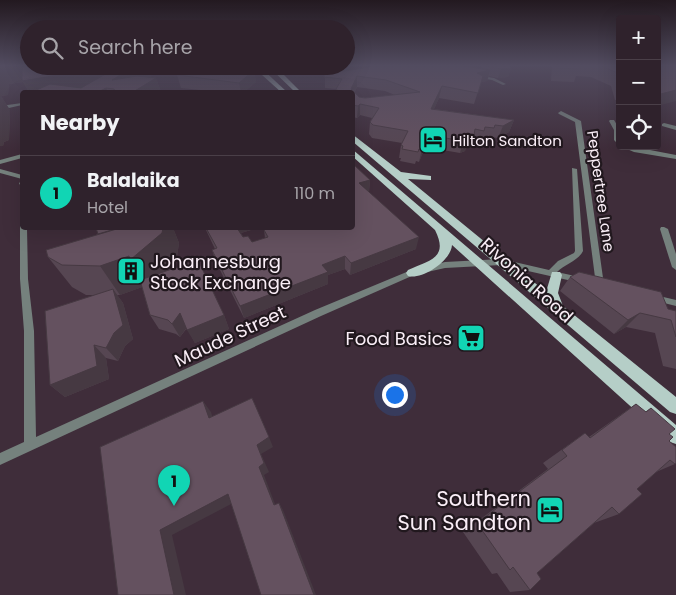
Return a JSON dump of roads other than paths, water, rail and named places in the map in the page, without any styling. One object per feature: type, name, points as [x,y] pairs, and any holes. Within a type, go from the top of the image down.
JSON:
[{"type":"main road","name":"Rivonia Road","points":[[355,138],[401,175],[501,262],[676,408]]},
{"type":"main road","points":[[355,149],[364,146]]},
{"type":"main road","name":"Rivonia Road","points":[[355,153],[676,436]]},
{"type":"main road","points":[[401,175],[428,178]]},
{"type":"main road","points":[[412,273],[439,260],[446,252],[444,236],[432,220]]},
{"type":"main road","points":[[554,274],[552,293],[558,310]]},
{"type":"street","points":[[0,108],[20,104]]},
{"type":"street","name":"Peppertree Lane","points":[[560,112],[578,122],[600,285]]},
{"type":"street","points":[[612,121],[616,128]]},
{"type":"street","points":[[664,125],[676,128]]},
{"type":"street","points":[[634,150],[676,157]]},
{"type":"street","points":[[0,162],[20,157]]},
{"type":"street","points":[[0,170],[20,164]]},
{"type":"street","points":[[554,274],[561,263],[577,255],[579,251],[574,169]]},
{"type":"street","points":[[0,170],[20,176]]},
{"type":"street","points":[[664,229],[676,268]]},
{"type":"street","points":[[23,230],[24,279],[29,331],[30,446]]},
{"type":"street","name":"Maude Street","points":[[0,459],[334,306],[412,273],[445,265],[501,262],[609,287]]},
{"type":"street","points":[[647,296],[676,303]]},
{"type":"place","name":"Hilton Sandton","points":[[433,140]]},
{"type":"place","name":"Johannesburg Stock Exchange","points":[[131,271]]},
{"type":"place","name":"Food Basics","points":[[471,338]]},
{"type":"place","name":"Balalaika","points":[[174,506]]},
{"type":"place","name":"Southern Sun Sandton","points":[[550,510]]}]
